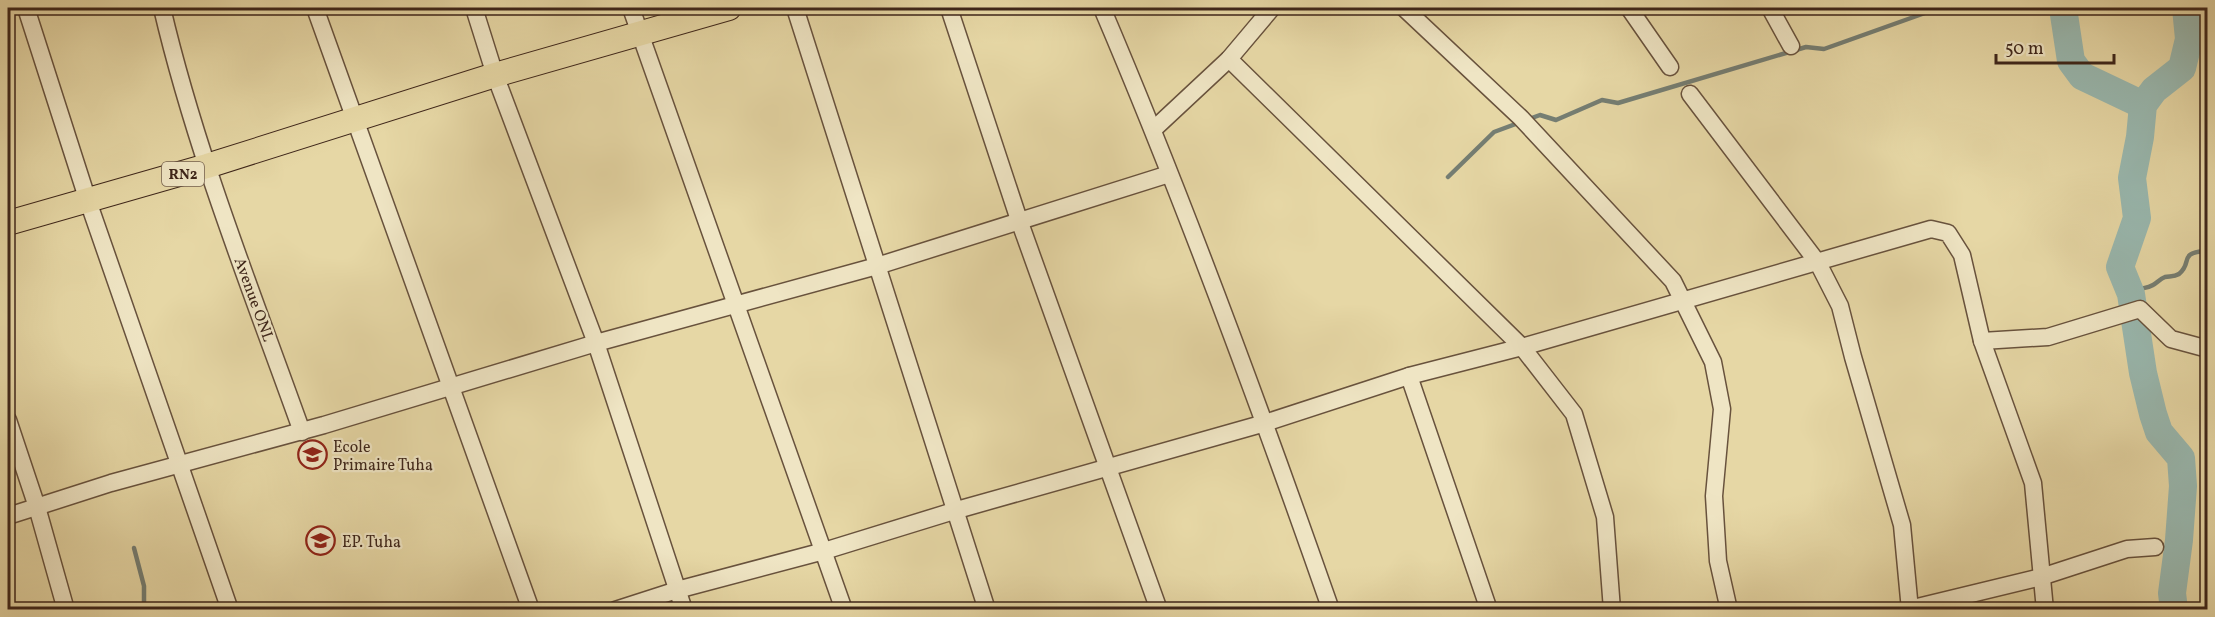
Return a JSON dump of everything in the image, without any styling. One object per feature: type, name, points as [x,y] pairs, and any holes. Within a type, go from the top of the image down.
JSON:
[{"type":"highway","name":"RN2","points":[[8,223],[207,166],[495,75],[729,8]]},
{"type":"street","points":[[26,8],[88,201],[230,609]]},
{"type":"street","name":"Avenue ONL","points":[[162,8],[178,74],[207,166],[302,432]]},
{"type":"street","points":[[315,8],[531,609]]},
{"type":"street","points":[[474,8],[495,75],[596,343],[684,609]]},
{"type":"street","points":[[631,8],[844,609]]},
{"type":"street","points":[[795,8],[987,609]]},
{"type":"street","points":[[949,8],[1019,220],[1159,609]]},
{"type":"street","points":[[1102,8],[1154,129],[1169,174],[1265,423],[1331,609]]},
{"type":"street","points":[[1154,129],[1229,59],[1272,8]]},
{"type":"street","points":[[1404,8],[1524,121],[1673,281],[1713,362],[1722,409],[1714,496],[1718,561],[1730,609]]},
{"type":"street","points":[[1629,8],[1670,67]]},
{"type":"street","points":[[1770,8],[1791,46]]},
{"type":"street","points":[[1229,59],[1522,347],[1574,414],[1605,517],[1612,609]]},
{"type":"street","points":[[1690,94],[1818,263],[1840,306],[1902,525],[1908,609],[2041,577],[2127,549],[2155,547]]},
{"type":"street","points":[[8,516],[179,464],[302,432],[596,343],[877,266],[1169,174]]},
{"type":"street","points":[[615,609],[1265,423],[1409,376],[1683,302],[1930,229],[1948,233],[1962,255],[1982,341],[2033,483],[2045,609]]},
{"type":"street","points":[[1982,341],[2048,337],[2132,311],[2171,339],[2208,349]]},
{"type":"street","points":[[1409,376],[1489,609]]},
{"type":"street","points":[[8,420],[37,507],[66,609]]},
{"type":"waterway","points":[[1448,177],[1494,132],[1540,115],[1556,120],[1602,100],[1618,103],[1806,47],[1824,49],[1939,8]]},
{"type":"waterway","points":[[2063,8],[2071,61],[2082,76],[2143,105]]},
{"type":"waterway","points":[[2174,610],[2172,593],[2183,486],[2181,458],[2159,432],[2153,414],[2143,373],[2131,294],[2120,267],[2137,218],[2132,178],[2140,137],[2143,105],[2154,90],[2182,68],[2189,39],[2186,8]]},
{"type":"waterway","points":[[2131,294],[2165,277],[2179,274],[2189,256],[2208,248]]},
{"type":"waterway","points":[[134,548],[144,586],[144,610]]},
{"type":"place","name":"Ecole Primaire Tuha","points":[[312,455]]},
{"type":"place","name":"EP. Tuha","points":[[321,541]]}]
